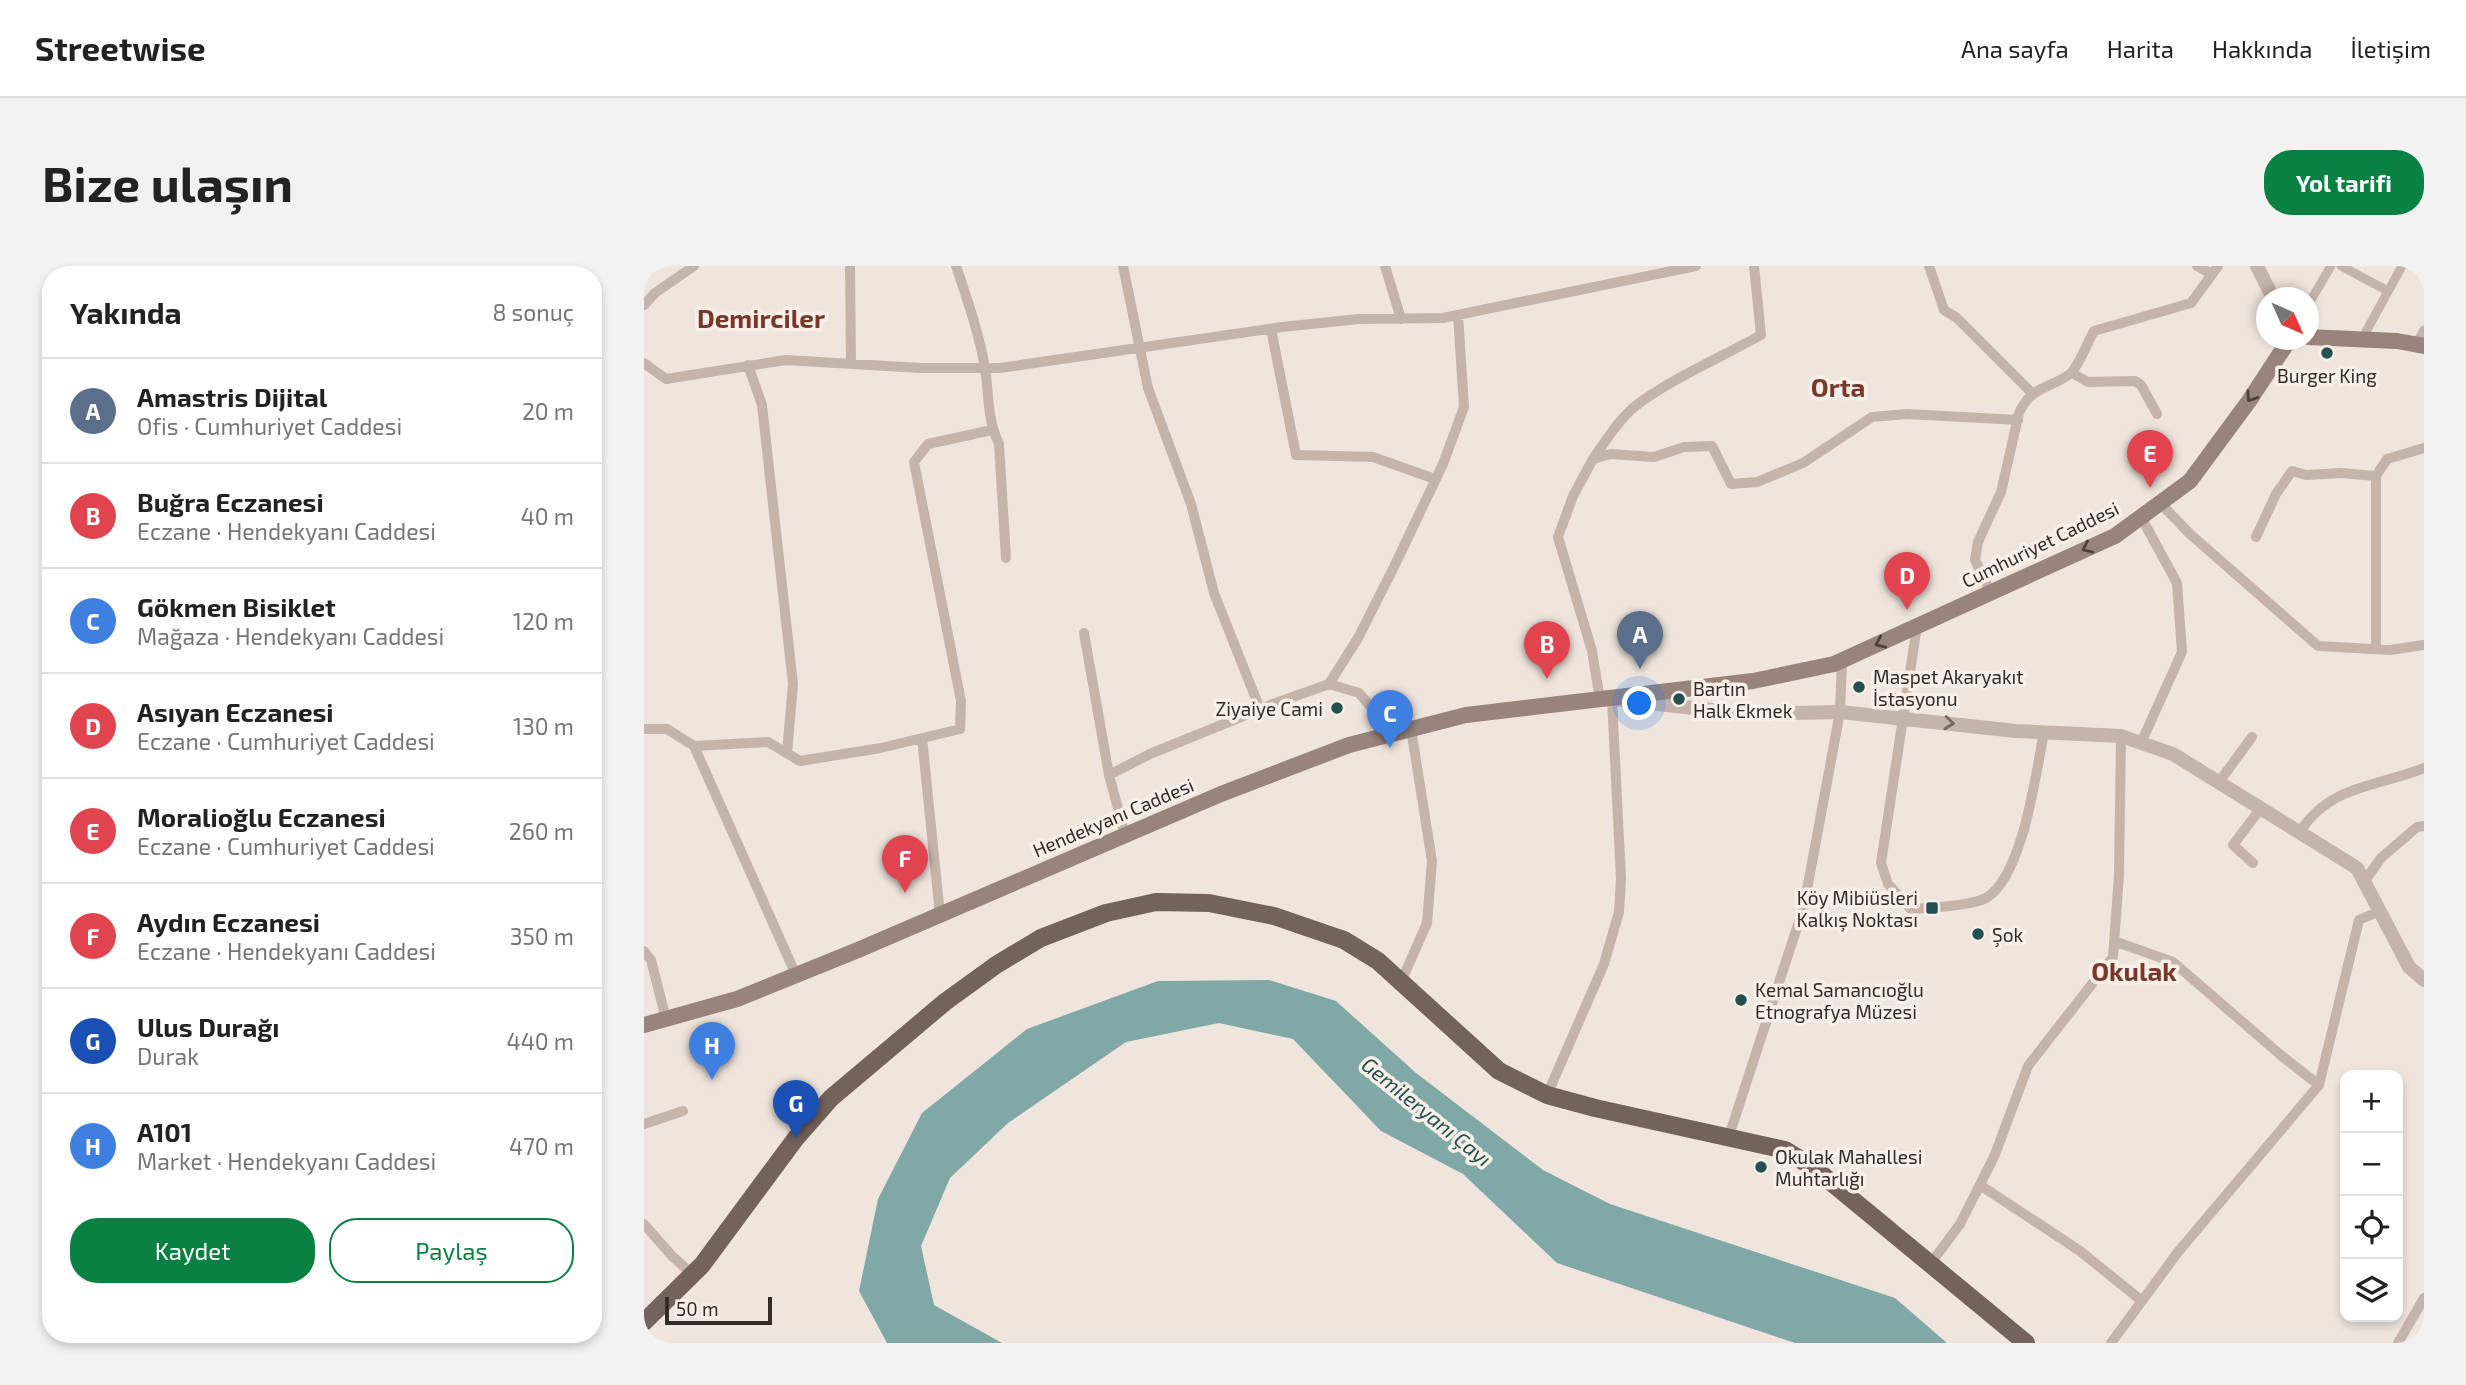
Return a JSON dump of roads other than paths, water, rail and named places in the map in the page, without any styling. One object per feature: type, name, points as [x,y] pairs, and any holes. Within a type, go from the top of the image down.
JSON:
[{"type":"main road","points":[[2319,337],[2421,340]]},
{"type":"main road","name":"Cumhuriyet Caddesi","points":[[1606,699],[1753,681],[1834,664],[2115,536],[2190,481],[2249,401],[2282,350]]},
{"type":"main road","name":"Hendekyanı Caddesi","points":[[644,1025],[737,999],[1221,794],[1349,745],[1466,715],[1606,699]]},
{"type":"main road","points":[[644,1322],[692,1275],[796,1138],[831,1098],[945,1002],[996,965],[1041,938],[1106,913],[1156,902],[1209,903],[1274,916],[1344,940],[1378,961],[1499,1071],[1547,1095],[1785,1150],[1814,1168],[2026,1343]]},
{"type":"main road","points":[[644,1317],[667,1300]]},
{"type":"street","points":[[644,305],[655,293],[694,266]]},
{"type":"street","points":[[850,266],[851,364]]},
{"type":"street","points":[[956,266],[973,318],[985,368],[992,430],[999,444],[1006,558]]},
{"type":"street","points":[[1123,266],[1148,388],[1191,504],[1214,593],[1260,709]]},
{"type":"street","points":[[1385,266],[1401,319]]},
{"type":"street","points":[[644,363],[666,379],[786,360],[919,368],[1000,368],[1359,319],[1443,318],[1696,266]]},
{"type":"street","points":[[1547,1095],[1604,964],[1619,912],[1621,878],[1606,699],[1558,537],[1573,496],[1592,459],[1619,422],[1634,407],[1762,335],[1754,266]]},
{"type":"street","points":[[1929,266],[1944,310],[1957,318],[2032,393]]},
{"type":"street","points":[[1991,593],[1975,560],[1978,542],[2001,492],[2024,402],[2032,393],[2072,373],[2094,331],[2191,303],[2215,270],[2197,266]]},
{"type":"street","points":[[2257,266],[2268,287]]},
{"type":"street","points":[[2319,287],[2331,266]]},
{"type":"street","points":[[2341,266],[2388,291]]},
{"type":"street","points":[[2362,339],[2402,266]]},
{"type":"street","points":[[1108,775],[1150,754],[1329,684],[1358,638],[1436,479],[1464,407],[1458,315]]},
{"type":"street","points":[[1271,329],[1296,455],[1373,457],[1436,479]]},
{"type":"street","points":[[748,365],[762,405],[793,684],[787,753]]},
{"type":"street","points":[[2072,373],[2088,382],[2135,381],[2141,385],[2157,414]]},
{"type":"street","points":[[1592,459],[1611,454],[1654,457],[1684,447],[1712,446],[1731,484],[1758,482],[1803,463],[1872,417],[1907,414],[2018,420]]},
{"type":"street","points":[[694,746],[768,742],[800,761],[881,748],[960,729],[961,701],[914,462],[928,444],[992,430]]},
{"type":"street","points":[[2376,649],[2376,477],[2387,459],[2424,448]]},
{"type":"street","points":[[2256,537],[2276,494],[2292,471],[2306,475],[2341,473],[2376,477]]},
{"type":"street","points":[[2160,503],[2190,534],[2318,646],[2390,650],[2424,645]]},
{"type":"street","points":[[2141,517],[2177,583],[2182,652],[2141,743]]},
{"type":"street","points":[[1917,626],[1881,863],[1888,884],[1911,909],[1936,908],[1984,899],[1999,888],[2009,872],[2029,811],[2044,732]]},
{"type":"street","points":[[1084,633],[1108,775],[1125,835]]},
{"type":"street","points":[[1729,1136],[1804,906],[1840,712],[1842,660]]},
{"type":"street","points":[[1329,684],[1359,694],[1392,733]]},
{"type":"street","points":[[1606,699],[1749,714],[1840,712],[2044,732],[2121,736],[2173,754],[2357,868],[2409,967],[2424,980]]},
{"type":"street","points":[[644,729],[667,729],[694,746],[796,975]]},
{"type":"street","points":[[1401,982],[1427,923],[1432,861],[1410,729]]},
{"type":"street","points":[[1931,1263],[1961,1224],[1994,1157],[2028,1066],[2113,957],[2119,875],[2121,736]]},
{"type":"street","points":[[2219,782],[2252,737]]},
{"type":"street","points":[[922,738],[940,915]]},
{"type":"street","points":[[2300,832],[2310,817],[2331,799],[2424,768]]},
{"type":"street","points":[[2253,863],[2233,845],[2262,808]]},
{"type":"street","points":[[2364,882],[2381,858],[2417,827],[2424,826]]},
{"type":"street","points":[[2111,1343],[2178,1252],[2319,1085],[2359,920],[2380,911]]},
{"type":"street","points":[[2114,941],[2172,962],[2283,1058],[2319,1085]]},
{"type":"street","points":[[644,951],[651,960],[666,1019]]},
{"type":"street","points":[[644,1124],[684,1111]]},
{"type":"street","points":[[1980,1185],[2080,1251],[2142,1301]]},
{"type":"street","points":[[644,1224],[692,1275]]},
{"type":"street","points":[[2399,1343],[2424,1298]]},
{"type":"water","name":"Gemileryanı Çayı","points":[[1269,980],[1336,1001],[1416,1073],[1543,1170],[1610,1204],[1895,1298],[1947,1343],[1795,1343],[1557,1263],[1463,1174],[1381,1131],[1293,1039],[1219,1023],[1126,1042],[1008,1123],[950,1178],[921,1246],[934,1305],[1002,1343],[887,1343],[859,1291],[878,1199],[922,1113],[1027,1029],[1158,981]]},
{"type":"place","name":"Burger King","points":[[2327,353]]},
{"type":"place","name":"Moralioğlu Eczanesi","points":[[2150,488]]},
{"type":"place","name":"Asıyan Eczanesi","points":[[1907,610]]},
{"type":"place","name":"Amastris Dijital","points":[[1640,669]]},
{"type":"place","name":"Buğra Eczanesi","points":[[1547,679]]},
{"type":"place","name":"Maspet Akaryakıt İstasyonu","points":[[1859,687]]},
{"type":"place","name":"Bartın Halk Ekmek","points":[[1679,699]]},
{"type":"place","name":"Ziyaiye Cami","points":[[1337,708]]},
{"type":"place","name":"Gökmen Bisiklet","points":[[1390,748]]},
{"type":"place","name":"Aydın Eczanesi","points":[[905,893]]},
{"type":"place","name":"Köy Mibiüsleri Kalkış Noktası","points":[[1932,908]]},
{"type":"place","name":"Şok","points":[[1978,934]]},
{"type":"place","name":"Kemal Samancıoğlu Etnografya Müzesi","points":[[1741,1000]]},
{"type":"place","name":"A101","points":[[712,1080]]},
{"type":"place","name":"Ulus Durağı","points":[[796,1138]]},
{"type":"place","name":"Okulak Mahallesi Muhtarlığı","points":[[1761,1167]]},
{"type":"district","name":"Demirciler","points":[[761,317]]},
{"type":"district","name":"Orta","points":[[1838,386]]},
{"type":"district","name":"Okulak","points":[[2134,970]]}]
